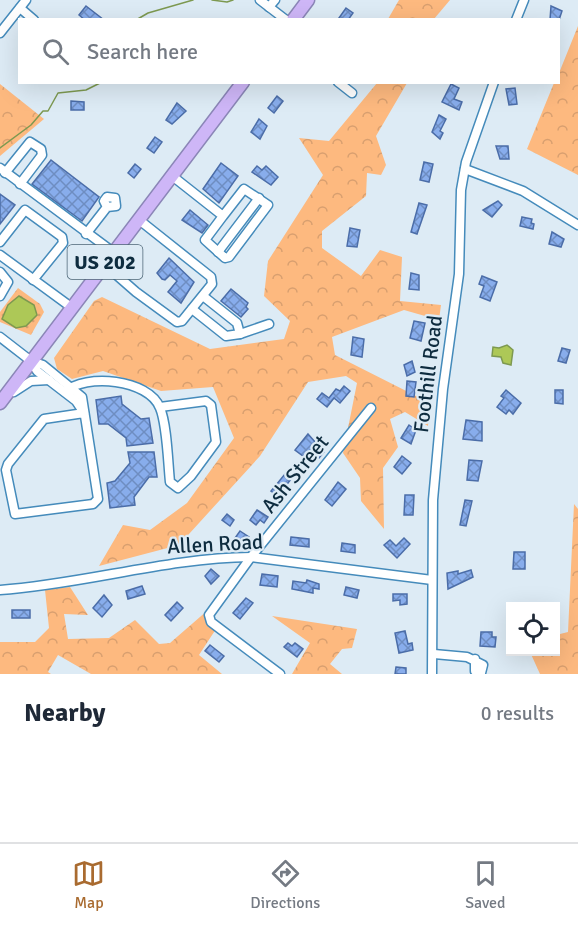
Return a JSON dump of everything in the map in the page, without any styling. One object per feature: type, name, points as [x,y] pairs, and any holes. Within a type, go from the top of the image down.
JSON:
[{"type":"highway","points":[[294,18],[308,0]]},
{"type":"highway","name":"US 202","points":[[0,404],[241,84]]},
{"type":"street","points":[[0,33],[26,0]]},
{"type":"street","points":[[260,0],[272,3],[284,18]]},
{"type":"street","points":[[517,18],[524,0]]},
{"type":"street","points":[[20,8],[32,18]]},
{"type":"street","points":[[341,84],[352,93]]},
{"type":"street","name":"Foothill Road","points":[[432,674],[434,654],[433,500],[443,389],[459,274],[459,211],[465,169],[493,84]]},
{"type":"street","points":[[20,184],[42,155],[41,149],[30,142],[3,170],[20,184],[86,234],[113,252]]},
{"type":"street","points":[[465,169],[524,191],[578,225]]},
{"type":"street","points":[[171,175],[223,216]]},
{"type":"street","points":[[248,189],[268,206],[228,257],[218,252],[207,243],[206,239],[223,216],[243,190],[248,189]]},
{"type":"street","points":[[86,234],[107,207]]},
{"type":"street","points":[[0,242],[23,211],[28,211],[63,240],[33,280]]},
{"type":"street","points":[[104,264],[176,322],[182,321],[213,283],[212,278],[138,219]]},
{"type":"street","points":[[0,255],[71,307]]},
{"type":"street","points":[[0,272],[7,278],[8,284],[0,296]]},
{"type":"street","points":[[203,296],[237,323],[240,334]]},
{"type":"street","points":[[192,309],[226,336],[240,334],[269,324]]},
{"type":"street","points":[[0,337],[31,361],[37,371],[49,380],[82,397],[97,501],[93,504],[15,514],[6,470],[8,464],[44,419],[84,413]]},
{"type":"street","points":[[31,361],[43,364],[68,389]]},
{"type":"street","points":[[0,404],[21,385],[49,380]]},
{"type":"street","points":[[68,389],[103,380],[143,392],[160,408],[170,482],[174,487],[180,487],[216,442],[211,405],[206,401],[160,408]]},
{"type":"street","name":"Ash Street","points":[[280,674],[211,622],[209,615],[252,557],[371,408]]},
{"type":"street","name":"Allen Road","points":[[0,590],[88,579],[172,562],[252,557],[432,580]]},
{"type":"street","points":[[434,654],[475,659]]},
{"type":"green space","points":[[399,0],[450,0],[435,18],[389,18]]},
{"type":"green space","points":[[578,26],[578,175],[527,149],[554,84],[560,84],[560,71]]},
{"type":"green space","points":[[0,84],[44,119],[0,156]]},
{"type":"green space","points":[[376,84],[406,84],[376,136],[386,165],[381,175],[367,173],[366,196],[322,231],[322,248],[361,276],[380,250],[402,257],[400,301],[441,305],[439,320],[404,310],[332,337],[335,355],[430,403],[428,426],[405,412],[390,419],[398,447],[383,468],[384,529],[361,501],[360,478],[343,453],[357,383],[346,376],[308,382],[260,456],[179,545],[99,566],[123,525],[150,530],[187,503],[234,438],[213,387],[161,391],[103,371],[72,379],[57,369],[54,358],[94,301],[102,297],[210,349],[284,339],[290,321],[264,296],[268,261],[323,175],[299,138],[329,141]]},
{"type":"green space","points":[[18,288],[40,304],[44,312],[31,335],[0,322],[0,312]]},
{"type":"green space","points":[[574,504],[578,509],[578,674],[540,674],[532,656],[560,656],[560,634],[568,632]]},
{"type":"green space","points":[[70,587],[88,615],[64,614],[68,639],[109,638],[135,620],[159,644],[170,643],[208,610],[216,629],[199,655],[222,674],[91,674],[58,655],[48,672],[51,674],[0,674],[0,642],[35,642],[49,628],[45,590]]},
{"type":"green space","points":[[272,616],[357,629],[352,648],[342,649],[330,664],[342,674],[292,674],[310,643]]},
{"type":"shaded area","points":[[19,296],[34,305],[37,315],[26,326],[16,328],[2,319],[8,305]]},
{"type":"shaded area","points":[[507,345],[513,350],[511,365],[503,363],[501,357],[492,356],[493,347],[499,348]]},
{"type":"building","points":[[86,6],[101,18],[83,18],[79,15]]},
{"type":"building","points":[[551,6],[562,11],[560,18],[550,18]]},
{"type":"building","points":[[346,8],[353,13],[349,18],[339,18]]},
{"type":"building","points":[[451,84],[459,88],[454,99],[462,102],[459,110],[442,102]]},
{"type":"building","points":[[515,88],[517,104],[509,105],[506,89]]},
{"type":"building","points":[[277,96],[283,101],[274,113],[268,108]]},
{"type":"building","points":[[71,101],[84,102],[84,110],[71,110]]},
{"type":"building","points":[[177,103],[186,111],[172,124],[166,120]]},
{"type":"building","points":[[439,115],[446,119],[440,131],[443,133],[440,139],[432,132]]},
{"type":"building","points":[[259,119],[267,126],[260,139],[251,132]]},
{"type":"building","points":[[155,137],[162,142],[154,153],[147,148]]},
{"type":"building","points":[[496,146],[508,146],[509,159],[500,159]]},
{"type":"building","points":[[51,160],[99,197],[82,221],[32,184]]},
{"type":"building","points":[[424,162],[433,164],[429,182],[420,180]]},
{"type":"building","points":[[221,163],[238,176],[219,203],[203,189]]},
{"type":"building","points":[[135,164],[141,169],[134,178],[128,173]]},
{"type":"building","points":[[257,166],[262,170],[266,166],[278,177],[271,185],[252,172]]},
{"type":"building","points":[[0,194],[15,205],[0,224]]},
{"type":"building","points":[[498,201],[502,205],[492,217],[483,210]]},
{"type":"building","points":[[419,203],[427,205],[417,234],[411,232]]},
{"type":"building","points":[[190,210],[208,225],[202,233],[182,220]]},
{"type":"building","points":[[522,217],[532,219],[533,229],[520,226]]},
{"type":"building","points":[[350,228],[360,230],[357,247],[347,246]]},
{"type":"building","points":[[552,232],[564,239],[561,247],[549,244]]},
{"type":"building","points":[[169,258],[194,282],[181,303],[168,292],[177,281],[170,275],[165,280],[162,279],[157,273]]},
{"type":"building","points":[[411,273],[419,275],[419,290],[409,289]]},
{"type":"building","points":[[482,276],[497,282],[490,301],[480,297],[484,286],[479,284]]},
{"type":"building","points":[[231,289],[248,303],[246,307],[248,309],[241,317],[221,301]]},
{"type":"building","points":[[414,321],[425,323],[421,341],[410,338]]},
{"type":"building","points":[[353,337],[364,339],[362,357],[351,355]]},
{"type":"building","points":[[562,348],[570,350],[566,363],[558,361]]},
{"type":"building","points":[[412,361],[415,372],[407,376],[404,365]]},
{"type":"building","points":[[407,381],[416,382],[414,397],[406,396]]},
{"type":"building","points":[[344,386],[350,391],[340,403],[334,398],[327,407],[317,399],[322,393],[329,398],[336,389],[340,391]]},
{"type":"building","points":[[506,390],[521,403],[513,414],[509,410],[506,414],[497,407],[504,398],[501,396]]},
{"type":"building","points":[[555,390],[563,390],[563,404],[555,403]]},
{"type":"building","points":[[121,396],[122,404],[141,419],[149,418],[153,443],[127,446],[126,438],[108,424],[99,424],[96,400]]},
{"type":"building","points":[[466,420],[482,422],[482,441],[463,439]]},
{"type":"building","points":[[409,425],[416,430],[411,444],[401,438]]},
{"type":"building","points":[[308,434],[324,452],[319,458],[310,450],[303,456],[295,450]]},
{"type":"building","points":[[128,452],[154,452],[157,477],[149,477],[134,497],[135,505],[110,508],[107,483],[115,481],[130,463]]},
{"type":"building","points":[[402,456],[411,463],[402,474],[394,467]]},
{"type":"building","points":[[469,460],[482,461],[478,481],[467,480]]},
{"type":"building","points":[[285,474],[291,479],[278,496],[271,491]]},
{"type":"building","points":[[338,482],[346,489],[332,506],[325,500]]},
{"type":"building","points":[[405,495],[414,495],[413,515],[404,515]]},
{"type":"building","points":[[465,500],[472,501],[466,526],[460,525]]},
{"type":"building","points":[[257,510],[268,517],[264,523],[260,520],[256,525],[250,520]]},
{"type":"building","points":[[227,514],[234,520],[230,526],[222,520]]},
{"type":"building","points":[[240,531],[249,537],[244,545],[235,538]]},
{"type":"building","points":[[291,537],[309,539],[309,547],[290,545]]},
{"type":"building","points":[[404,538],[410,544],[397,558],[384,545],[390,540],[396,546]]},
{"type":"building","points":[[342,543],[355,545],[355,553],[341,551]]},
{"type":"building","points":[[514,552],[525,552],[525,569],[513,569]]},
{"type":"building","points":[[211,569],[219,576],[211,584],[205,576]]},
{"type":"building","points":[[471,570],[473,577],[448,589],[447,573],[458,571],[458,574]]},
{"type":"building","points":[[262,574],[278,576],[277,587],[260,585]]},
{"type":"building","points":[[307,580],[319,584],[319,589],[313,588],[313,593],[292,589],[293,581],[306,583]]},
{"type":"building","points":[[142,586],[145,594],[128,599],[126,591]]},
{"type":"building","points":[[346,587],[359,590],[357,598],[344,595]]},
{"type":"building","points":[[393,594],[407,594],[407,604],[400,605],[400,600],[393,601]]},
{"type":"building","points":[[104,595],[112,605],[102,617],[93,608]]},
{"type":"building","points":[[246,598],[253,603],[240,619],[233,613]]},
{"type":"building","points":[[177,602],[183,608],[171,621],[165,615]]},
{"type":"building","points":[[12,610],[30,610],[30,618],[12,618]]},
{"type":"building","points":[[405,631],[408,644],[412,643],[413,650],[399,653],[395,633]]},
{"type":"building","points":[[481,632],[492,632],[492,637],[496,637],[495,647],[480,646]]},
{"type":"building","points":[[288,643],[292,646],[295,643],[303,649],[297,657],[284,647]]},
{"type":"building","points":[[210,645],[224,656],[219,662],[205,651]]},
{"type":"building","points":[[396,667],[406,668],[406,674],[395,674]]},
{"type":"waterway","points":[[139,18],[148,13],[193,0]]},
{"type":"waterway","points":[[212,0],[227,2],[233,0]]},
{"type":"waterway","points":[[0,148],[31,125],[43,111],[48,111],[58,93],[86,90],[98,84]]}]
